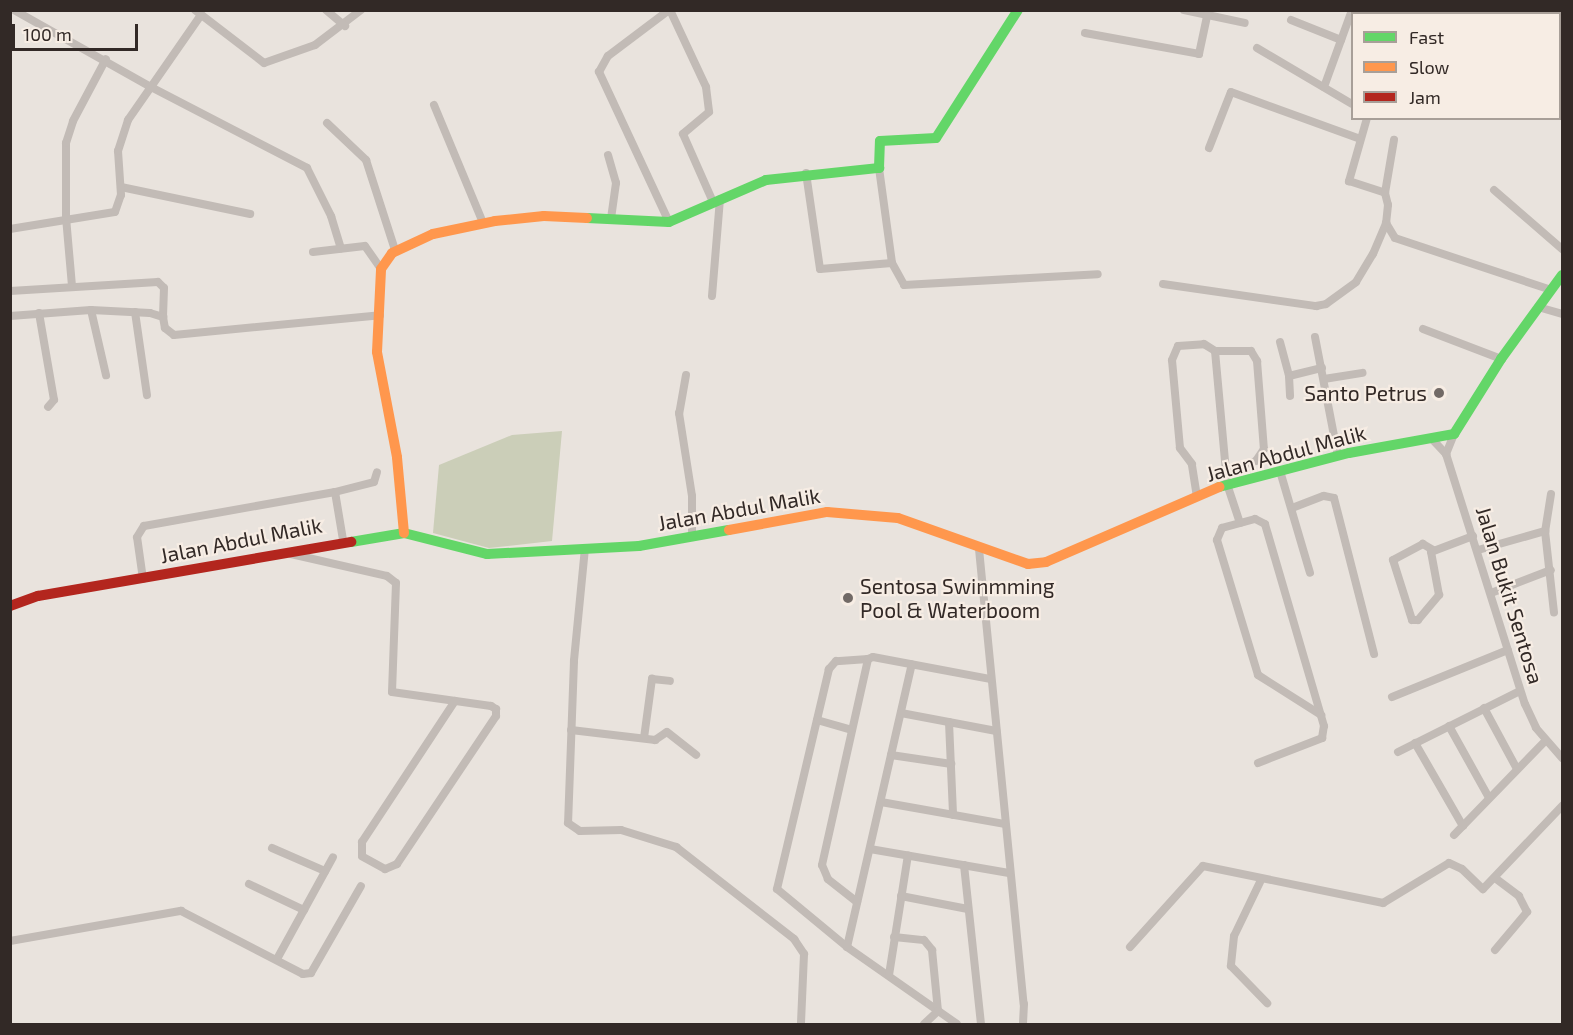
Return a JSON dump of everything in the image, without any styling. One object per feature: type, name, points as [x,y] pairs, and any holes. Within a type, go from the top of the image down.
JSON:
[{"type":"street","points":[[15,10],[106,58],[149,86],[311,171],[341,248]]},
{"type":"street","points":[[326,10],[345,26]]},
{"type":"street","points":[[10,229],[66,217],[111,215],[120,202],[121,187],[117,162],[121,140],[149,86],[198,13],[264,63],[315,45],[345,26],[361,10]]},
{"type":"street","points":[[669,222],[599,72],[608,56],[659,13],[669,10],[706,87],[709,112],[684,134],[717,201],[712,296]]},
{"type":"street","points":[[1018,10],[936,138],[879,141],[879,168],[892,263],[904,285],[1098,274]]},
{"type":"street","points":[[1184,10],[1245,23]]},
{"type":"street","points":[[1324,87],[1351,13]]},
{"type":"street","points":[[1085,33],[1199,54],[1207,15]]},
{"type":"street","points":[[1291,20],[1341,40]]},
{"type":"street","points":[[1257,48],[1351,103]]},
{"type":"street","points":[[72,286],[66,217],[69,132],[106,58]]},
{"type":"street","points":[[1209,148],[1231,92],[1360,139]]},
{"type":"street","points":[[434,105],[483,223]]},
{"type":"street","points":[[1366,120],[1349,181],[1385,193]]},
{"type":"street","points":[[327,123],[366,160],[395,250]]},
{"type":"street","points":[[1163,284],[1316,306],[1326,304],[1356,282],[1373,254],[1386,223],[1388,206],[1385,193],[1394,140]]},
{"type":"street","points":[[608,155],[616,183],[611,220]]},
{"type":"street","points":[[405,533],[398,457],[377,352],[381,269],[395,250],[433,234],[483,223],[544,216],[669,222],[766,180],[879,168]]},
{"type":"street","points":[[806,174],[820,269],[892,263]]},
{"type":"street","points":[[121,187],[250,213]]},
{"type":"street","points":[[1494,190],[1563,249]]},
{"type":"street","points":[[1386,223],[1388,232],[1402,242],[1551,290]]},
{"type":"street","points":[[313,252],[365,246],[381,269]]},
{"type":"street","points":[[1446,454],[1454,434],[1501,359],[1563,275]]},
{"type":"street","points":[[10,291],[161,283],[165,328],[174,335],[380,315]]},
{"type":"street","points":[[1538,307],[1563,314]]},
{"type":"street","points":[[10,316],[91,309],[135,312],[163,317]]},
{"type":"street","points":[[91,309],[106,375]]},
{"type":"street","points":[[135,312],[147,395]]},
{"type":"street","points":[[39,313],[54,400],[48,407]]},
{"type":"street","points":[[1423,328],[1501,359]]},
{"type":"street","points":[[1315,338],[1338,456]]},
{"type":"street","points":[[1281,342],[1289,376],[1290,396]]},
{"type":"street","points":[[1197,496],[1192,464],[1180,448],[1172,360],[1178,346],[1204,344],[1215,351],[1251,351],[1257,361],[1264,449],[1256,461],[1226,471]]},
{"type":"street","points":[[1215,351],[1227,484],[1240,523]]},
{"type":"street","points":[[1289,376],[1322,368]]},
{"type":"street","points":[[1324,379],[1363,373]]},
{"type":"street","points":[[686,375],[679,413],[692,496],[692,537]]},
{"type":"street","name":"Jalan Abdul Malik","points":[[10,606],[38,596],[143,579],[343,540],[405,533],[487,554],[639,546],[815,513],[862,513],[898,518],[979,549],[1028,564],[1046,562],[1227,484],[1338,456],[1454,434]]},
{"type":"street","name":"Jalan Bukit Sentosa","points":[[1432,439],[1446,454],[1478,550],[1520,691],[1545,741],[1563,758]]},
{"type":"street","points":[[1280,471],[1310,573]]},
{"type":"street","points":[[143,579],[138,537],[144,526],[335,492],[374,482],[377,472]]},
{"type":"street","points":[[335,492],[343,540]]},
{"type":"street","points":[[1551,494],[1545,531],[1554,613]]},
{"type":"street","points":[[1292,508],[1324,496],[1334,498],[1374,654]]},
{"type":"street","points":[[1258,763],[1322,738],[1324,726],[1321,715],[1265,524],[1255,519],[1222,528],[1217,540],[1254,665],[1264,681],[1321,715]]},
{"type":"street","points":[[1478,550],[1545,531]]},
{"type":"street","points":[[1433,549],[1431,556],[1440,595],[1418,620],[1412,620],[1392,560],[1423,544],[1433,549],[1473,536]]},
{"type":"street","points":[[585,548],[571,730],[568,823],[580,831],[621,830],[676,847],[794,939],[804,954],[801,1024]]},
{"type":"street","points":[[979,549],[1004,824],[1024,1004],[1023,1024]]},
{"type":"street","points":[[284,553],[392,579],[396,583],[391,690],[491,706],[496,716],[397,864],[385,869],[362,856],[362,842],[455,701]]},
{"type":"street","points":[[1491,593],[1551,570]]},
{"type":"street","points":[[1392,697],[1508,650]]},
{"type":"street","points":[[957,1024],[847,947],[777,888],[829,669],[836,661],[868,660],[873,657],[991,679]]},
{"type":"street","points":[[857,902],[828,879],[822,865],[868,660]]},
{"type":"street","points":[[847,947],[912,664]]},
{"type":"street","points":[[644,738],[652,679],[670,681]]},
{"type":"street","points":[[1398,753],[1520,691]]},
{"type":"street","points":[[1484,708],[1517,769]]},
{"type":"street","points":[[901,713],[996,731]]},
{"type":"street","points":[[817,720],[852,730]]},
{"type":"street","points":[[949,722],[953,815]]},
{"type":"street","points":[[1449,726],[1490,798]]},
{"type":"street","points":[[571,730],[656,740],[671,733],[696,754]]},
{"type":"street","points":[[1454,835],[1545,741]]},
{"type":"street","points":[[1415,743],[1463,826]]},
{"type":"street","points":[[891,754],[951,764]]},
{"type":"street","points":[[880,802],[1004,824]]},
{"type":"street","points":[[1130,946],[1197,869],[1208,866],[1261,880],[1383,903],[1449,863],[1462,868],[1482,890],[1563,806]]},
{"type":"street","points":[[272,848],[325,871]]},
{"type":"street","points":[[870,849],[1009,873]]},
{"type":"street","points":[[889,975],[908,855]]},
{"type":"street","points":[[277,959],[333,857]]},
{"type":"street","points":[[964,865],[981,1024]]},
{"type":"street","points":[[1495,878],[1519,896],[1527,912],[1495,950]]},
{"type":"street","points":[[1261,880],[1234,936],[1231,966],[1267,1003]]},
{"type":"street","points":[[249,884],[304,910]]},
{"type":"street","points":[[10,941],[182,911],[303,974],[311,973],[361,886]]},
{"type":"street","points":[[901,896],[968,909]]},
{"type":"street","points":[[894,937],[924,940],[929,945],[938,1011]]},
{"type":"street","points":[[924,1024],[938,1011]]},
{"type":"green space","points":[[562,431],[552,541],[489,548],[433,533],[439,465],[512,435]]},
{"type":"traffic: fast","points":[[587,218],[669,222],[766,180],[879,168],[880,141],[936,138],[1018,10]]},
{"type":"traffic: fast","points":[[1219,487],[1349,453],[1454,434],[1501,359],[1562,275]]},
{"type":"traffic: fast","points":[[351,542],[404,533],[487,554],[639,546],[729,530]]},
{"type":"traffic: slow","points":[[404,533],[397,457],[377,352],[381,269],[392,253],[433,234],[495,221],[544,216],[587,218]]},
{"type":"traffic: slow","points":[[729,530],[827,512],[898,518],[1028,564],[1046,562],[1219,487]]},
{"type":"traffic: jam","points":[[10,606],[38,596],[351,542]]},
{"type":"place","name":"Santo Petrus","points":[[1439,393]]},
{"type":"place","name":"Sentosa Swinmming Pool & Waterboom","points":[[848,598]]}]
